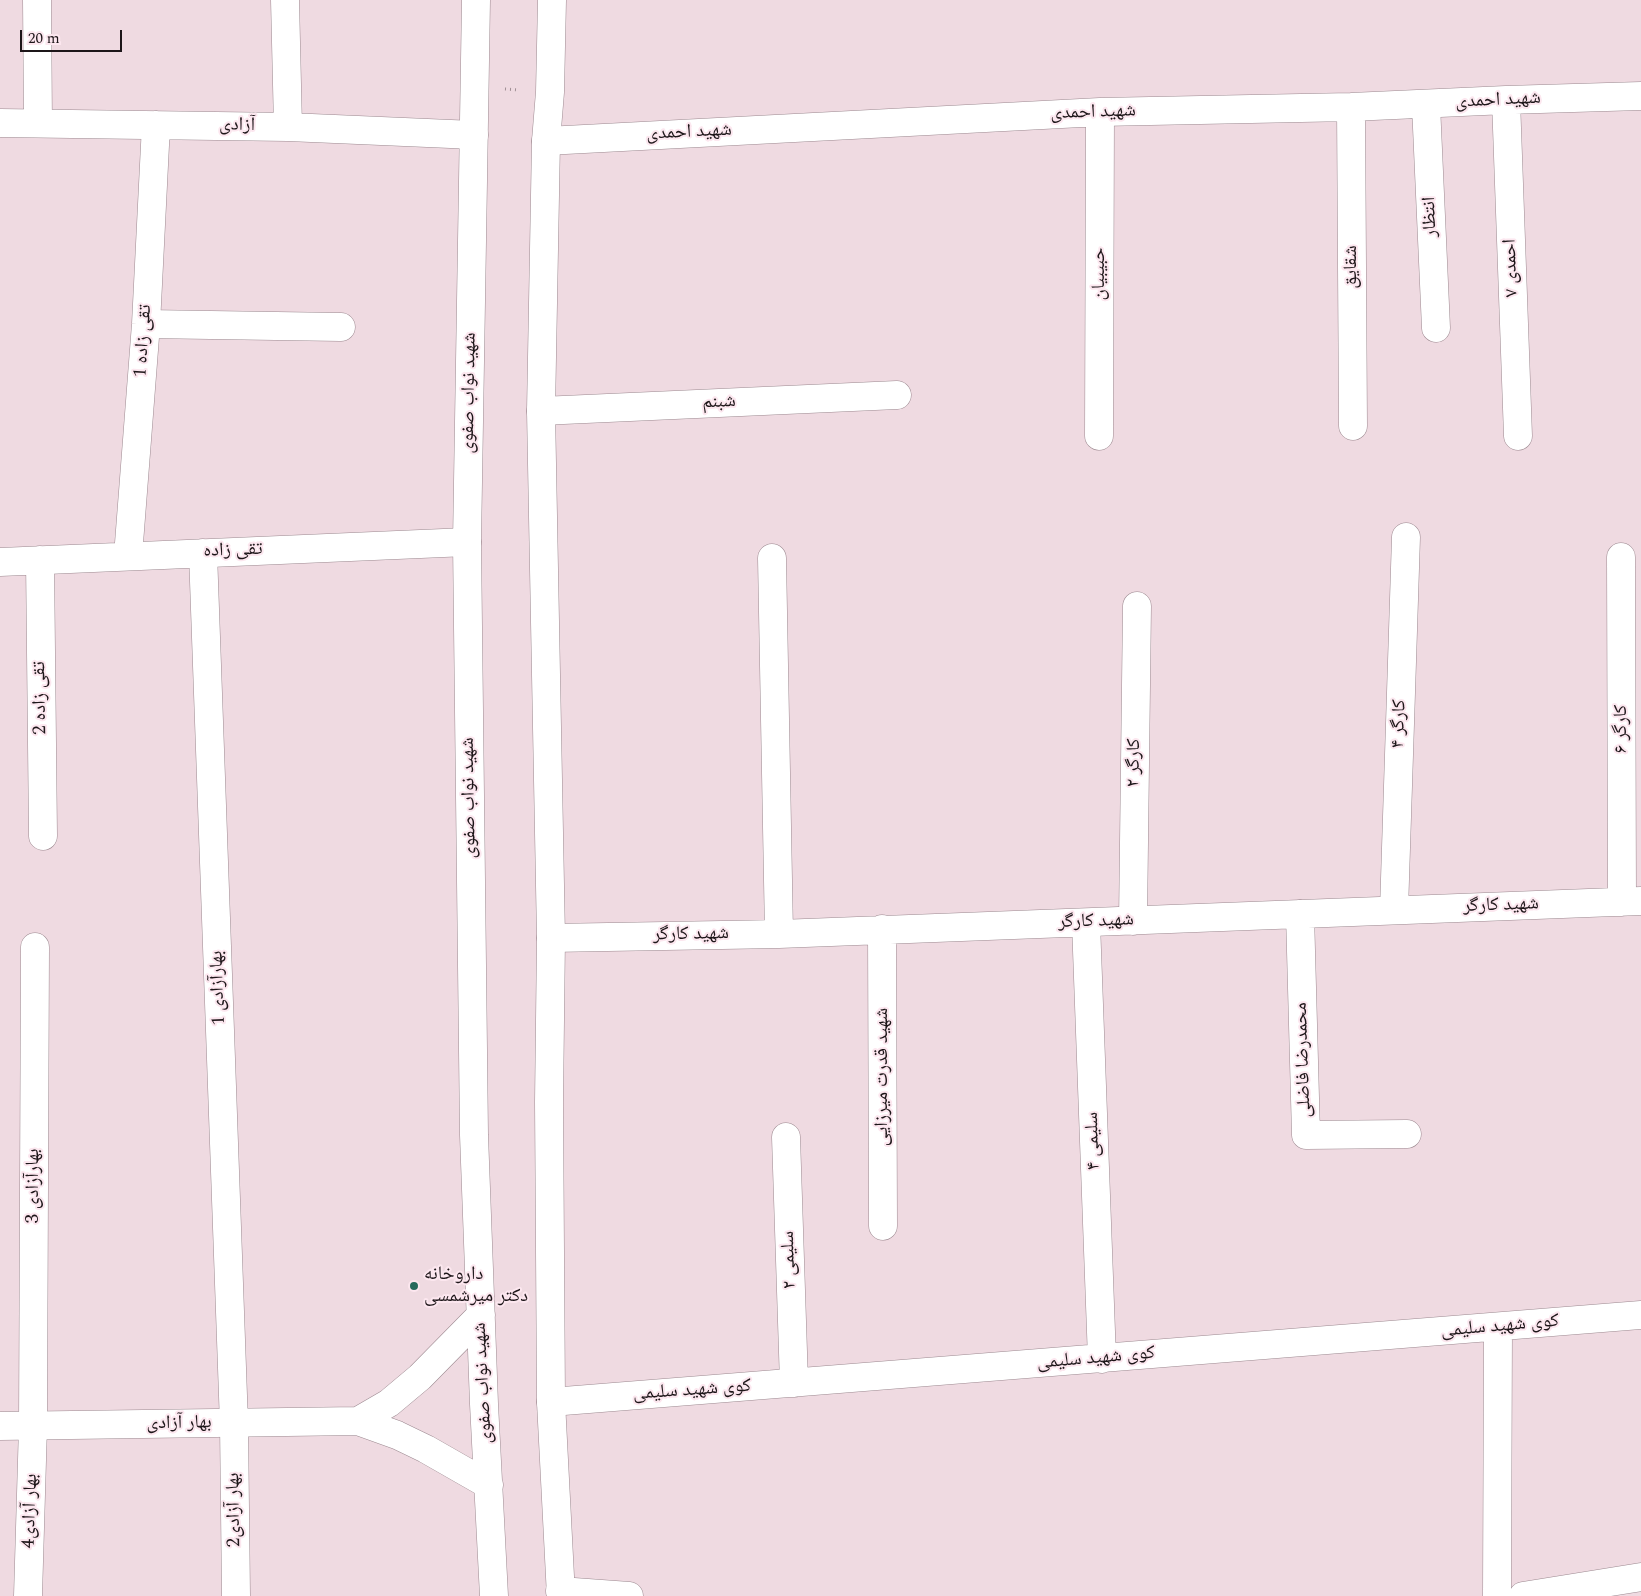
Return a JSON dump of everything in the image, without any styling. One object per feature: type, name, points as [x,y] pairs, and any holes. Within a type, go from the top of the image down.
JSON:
[{"type":"street","points":[[37,0],[38,123]]},
{"type":"street","points":[[285,0],[288,127]]},
{"type":"street","name":"شهید نواب صفوی","points":[[476,0],[467,542],[474,1134],[484,1404],[494,1596]]},
{"type":"street","points":[[552,0],[550,92],[546,141],[540,411],[551,938],[548,1102],[551,1402],[560,1594],[629,1596]]},
{"type":"street","name":"شهید احمدی","points":[[546,141],[1100,112],[1426,105],[1506,100],[1641,96]]},
{"type":"street","name":"احمدی ۷","points":[[1506,100],[1518,436]]},
{"type":"street","name":"انتظار","points":[[1426,105],[1436,328]]},
{"type":"street","name":"شقایق","points":[[1351,107],[1353,426]]},
{"type":"street","name":"حبیبیان","points":[[1100,112],[1100,436]]},
{"type":"street","name":"آزادی","points":[[0,123],[288,127],[474,135]]},
{"type":"street","name":"تقی زاده 1","points":[[128,556],[146,324],[156,125]]},
{"type":"street","points":[[146,324],[341,327]]},
{"type":"street","name":"شبنم","points":[[540,411],[897,395]]},
{"type":"street","name":"کارگر ۴","points":[[1394,910],[1406,538]]},
{"type":"street","name":"تقی زاده","points":[[0,562],[467,542]]},
{"type":"street","name":"بهارآزادی 1","points":[[203,553],[234,1424]]},
{"type":"street","name":"کارگر ۶","points":[[1621,557],[1631,901]]},
{"type":"street","points":[[772,558],[780,934]]},
{"type":"street","name":"تقی زاده 2","points":[[40,560],[43,836]]},
{"type":"street","name":"کارگر ۲","points":[[1133,921],[1137,606]]},
{"type":"street","name":"شهید کارگر","points":[[551,938],[780,934],[1631,901]]},
{"type":"street","name":"محمدرضا فاضلی","points":[[1300,914],[1306,1135],[1407,1134]]},
{"type":"street","name":"سلیمی ۴","points":[[1086,923],[1102,1359]]},
{"type":"street","name":"شهید قدرت میرزایی","points":[[882,929],[883,1226]]},
{"type":"street","name":"بهارآزادی 3","points":[[33,1426],[35,947]]},
{"type":"street","name":"سلیمی ۲","points":[[786,1137],[794,1384]]},
{"type":"street","name":"بهار آزادی","points":[[358,1421],[389,1403],[420,1377],[481,1315]]},
{"type":"street","name":"کوی شهید سلیمی","points":[[551,1402],[1641,1315]]},
{"type":"street","points":[[1497,1596],[1498,1327]]},
{"type":"street","name":"بهار آزادی","points":[[0,1426],[358,1421],[412,1442],[489,1485]]},
{"type":"street","name":"بهار آزادی2","points":[[234,1424],[236,1596]]},
{"type":"street","name":"بهار آزادی4","points":[[28,1596],[33,1426]]},
{"type":"street","points":[[1524,1596],[1641,1577]]},
{"type":"path","points":[[474,87],[550,92]]},
{"type":"place","name":"داروخانه دکتر میرشمسی","points":[[414,1286]]}]
